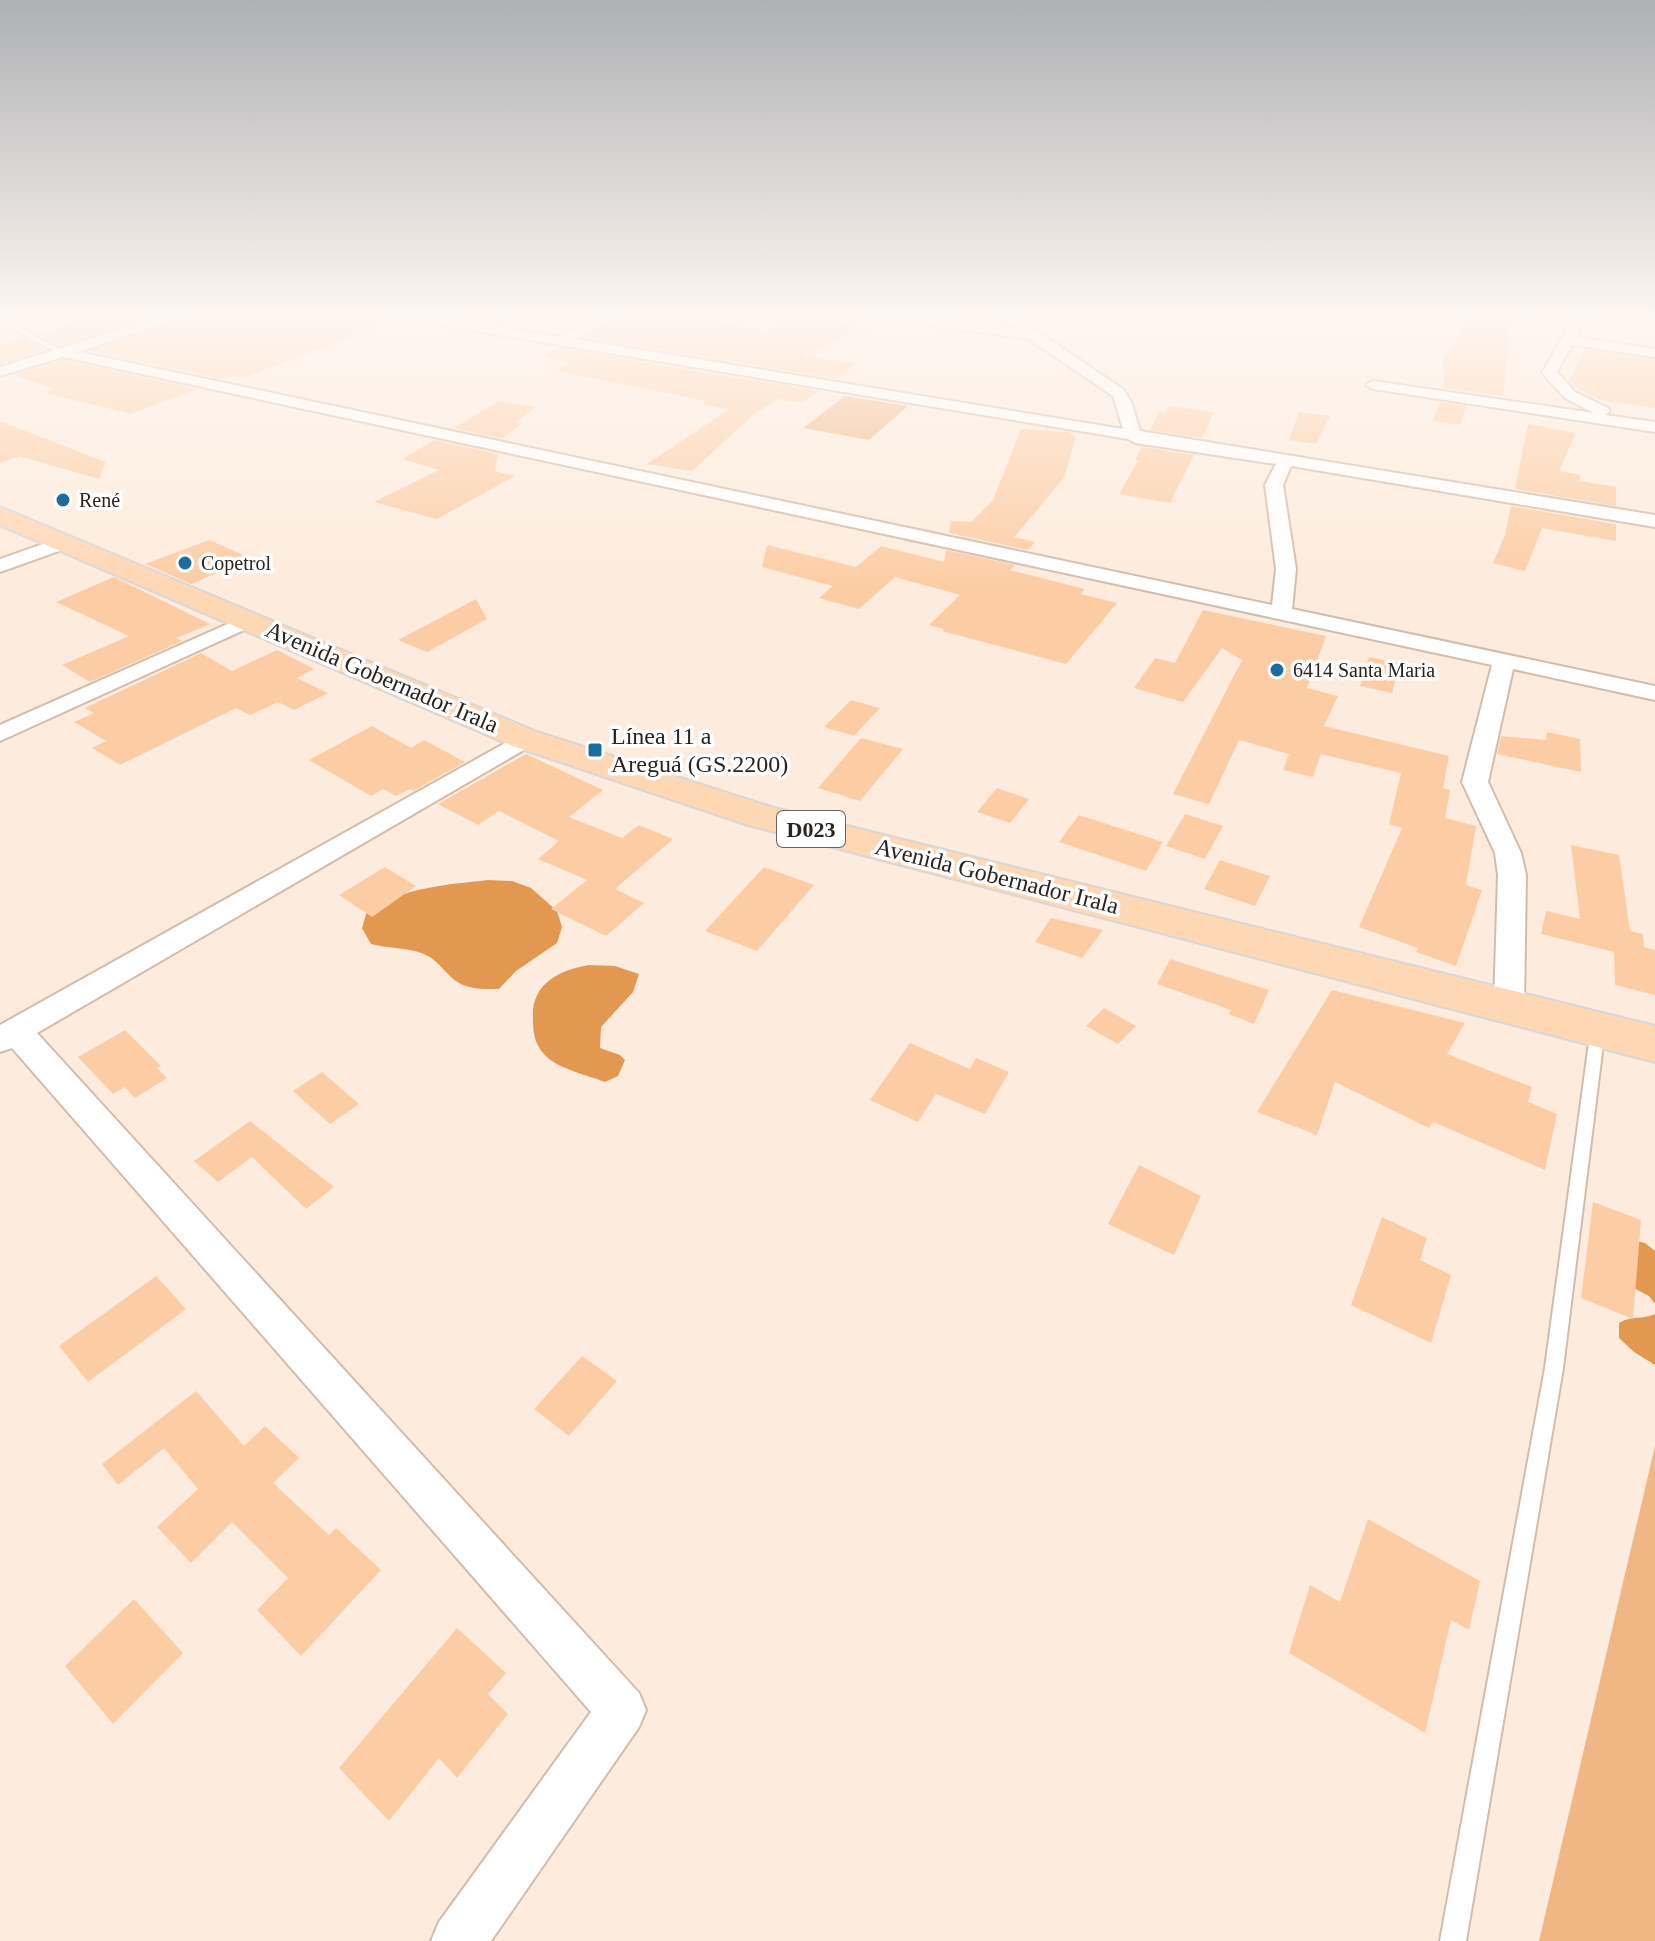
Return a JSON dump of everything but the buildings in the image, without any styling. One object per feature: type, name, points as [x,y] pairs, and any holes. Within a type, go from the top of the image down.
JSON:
[{"type":"main road","name":"Avenida Gobernador Irala","points":[[0,515],[525,739],[762,817],[1655,1044]]},
{"type":"street","points":[[304,405],[1655,693]]},
{"type":"street","points":[[937,405],[1655,521]]},
{"type":"street","points":[[1126,405],[1127,424],[1135,438]]},
{"type":"street","points":[[1505,405],[1650,426]]},
{"type":"street","points":[[1589,405],[1605,413],[1650,426]]},
{"type":"street","points":[[1281,615],[1286,569],[1274,485],[1285,462]]},
{"type":"street","points":[[0,566],[63,543]]},
{"type":"street","points":[[0,734],[250,620]]},
{"type":"street","points":[[1504,661],[1475,782],[1508,853],[1512,875],[1509,1005]]},
{"type":"street","points":[[458,1941],[622,1710],[8,1035],[525,739]]},
{"type":"lane","points":[[1453,1941],[1554,1368],[1598,1028]]},
{"type":"shaded area","points":[[834,405],[908,406],[869,440],[803,428]]},
{"type":"shaded area","points":[[488,880],[512,881],[531,888],[557,911],[562,927],[557,943],[516,971],[499,989],[462,984],[421,953],[371,944],[362,928],[367,911],[396,897],[426,888]]},
{"type":"shaded area","points":[[589,965],[615,966],[639,974],[633,992],[601,1027],[600,1048],[625,1060],[618,1076],[605,1082],[563,1067],[548,1058],[538,1045],[534,1032],[534,1006],[542,988],[558,975]]},
{"type":"shaded area","points":[[1628,1239],[1645,1243],[1655,1251],[1655,1304],[1649,1296],[1630,1286]]},
{"type":"shaded area","points":[[1655,1314],[1655,1365],[1619,1338],[1619,1323]]},
{"type":"shaded area","points":[[1655,1446],[1655,1941],[1539,1941]]},
{"type":"place","name":"René","points":[[63,500]]},
{"type":"place","name":"Copetrol","points":[[185,563]]},
{"type":"place","name":"6414 Santa Maria","points":[[1277,670]]},
{"type":"place","name":"Línea 11 a Areguá (GS.2200)","points":[[595,750]]}]
